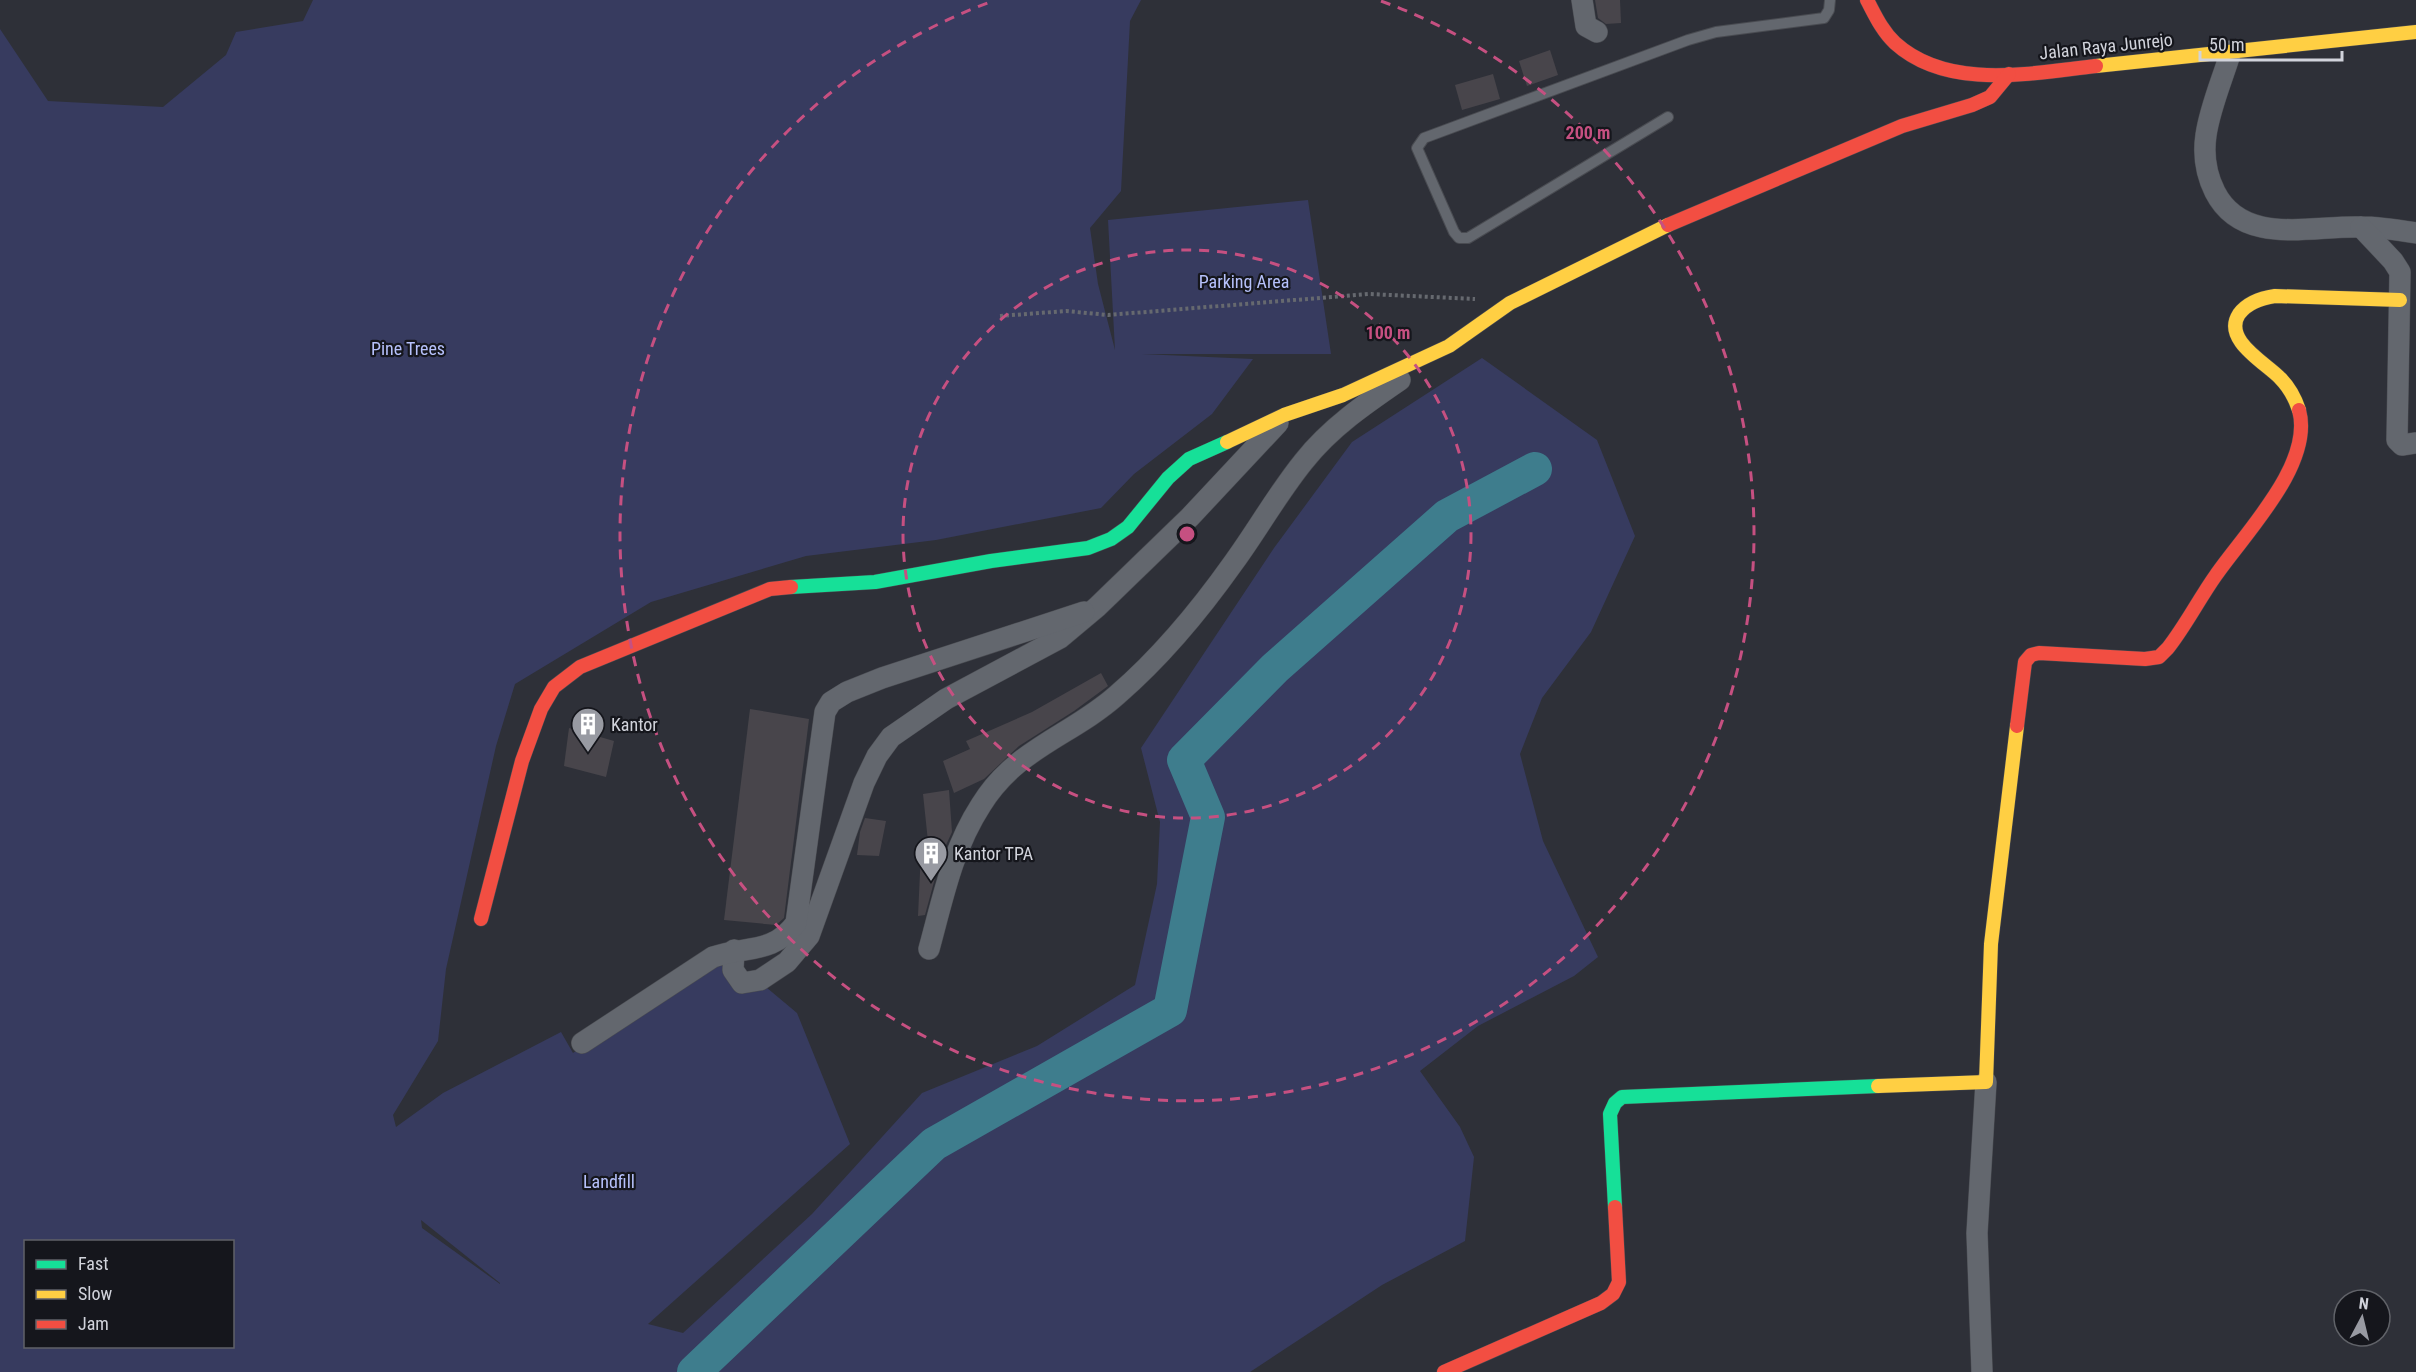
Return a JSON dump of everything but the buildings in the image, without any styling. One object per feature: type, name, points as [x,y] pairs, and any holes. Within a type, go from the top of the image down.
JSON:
[{"type":"street","points":[[1582,0],[1586,26],[1597,32]]},
{"type":"street","name":"Jalan Raya Junrejo","points":[[1867,0],[1878,22],[1894,42],[1914,58],[1942,69],[2008,74],[2416,32]]},
{"type":"street","points":[[2231,51],[2206,134],[2205,163],[2220,201],[2233,216],[2250,224],[2274,230],[2361,227],[2416,233]]},
{"type":"street","points":[[929,949],[956,852],[981,804],[1008,769],[1032,750],[1115,698],[1146,669],[1233,564],[1304,460],[1347,417],[1510,303],[1691,214],[1902,126],[1990,97],[2008,74]]},
{"type":"street","points":[[2361,227],[2393,261],[2400,272],[2397,440],[2402,445],[2416,443]]},
{"type":"street","points":[[1982,1372],[1977,1233],[1986,1082],[1990,944],[2025,662],[2031,655],[2039,653],[2145,659],[2159,657],[2178,635],[2216,576],[2269,503],[2296,455],[2303,425],[2298,403],[2280,378],[2236,336],[2234,323],[2241,310],[2258,300],[2279,295],[2400,300]]},
{"type":"street","points":[[481,919],[522,761],[541,709],[554,687],[580,667],[771,589],[875,582],[979,563],[1088,548],[1111,539],[1128,527],[1168,478],[1189,459],[1284,416],[1343,395],[1449,346]]},
{"type":"street","points":[[734,950],[733,970],[742,982],[760,980],[787,962],[809,936],[864,783],[877,756],[891,737],[946,699],[1060,638],[1097,607],[1190,517],[1284,416]]},
{"type":"street","points":[[582,1042],[713,957],[734,950],[777,943],[796,923],[825,712],[831,702],[882,678],[1097,607]]},
{"type":"street","points":[[1444,1372],[1601,1303],[1613,1294],[1619,1282],[1610,1114],[1615,1103],[1622,1097],[1986,1082]]},
{"type":"lane","points":[[1668,117],[1468,238],[1459,238],[1454,232],[1417,148],[1424,138],[1688,40],[1716,32],[1824,18],[1829,10],[1830,0]]},
{"type":"path","points":[[1000,316],[1066,311],[1108,315],[1369,294],[1418,298],[1451,297],[1510,303]]},
{"type":"green space","name":"Pine Trees","points":[[313,0],[1141,0],[1130,21],[1121,191],[1090,228],[1098,284],[1115,350],[1108,220],[1308,200],[1331,354],[1142,354],[1253,359],[1212,414],[1134,474],[1101,508],[936,540],[806,556],[651,602],[515,684],[496,746],[446,969],[438,1041],[393,1115],[396,1127],[443,1093],[561,1032],[573,1053],[714,958],[731,970],[760,982],[797,1013],[850,1144],[648,1324],[683,1333],[812,1214],[922,1093],[1037,1046],[1135,985],[1157,884],[1160,822],[1141,748],[1274,548],[1352,442],[1482,358],[1597,440],[1635,536],[1591,632],[1542,698],[1520,754],[1543,841],[1598,957],[1574,976],[1478,1026],[1420,1071],[1460,1127],[1474,1157],[1465,1241],[1382,1285],[1250,1372],[0,1372],[0,29],[48,101],[163,107],[226,55],[236,32],[303,21]],"holes":[[[421,1220],[500,1283],[422,1228]]]},
{"type":"waterway","points":[[694,1372],[934,1144],[1170,1010],[1208,817],[1184,760],[1275,668],[1447,516],[1535,469]]},
{"type":"traffic: fast","points":[[791,587],[875,582],[991,561],[1088,548],[1111,539],[1128,527],[1168,478],[1189,459],[1227,442]]},
{"type":"traffic: fast","points":[[1615,1207],[1610,1114],[1615,1103],[1622,1097],[1878,1086]]},
{"type":"traffic: slow","points":[[2096,66],[2416,32]]},
{"type":"traffic: slow","points":[[1227,442],[1284,415],[1343,395],[1449,346],[1510,303],[1668,225]]},
{"type":"traffic: slow","points":[[2299,410],[2283,381],[2248,350],[2236,333],[2235,324],[2239,314],[2246,306],[2275,296],[2400,300]]},
{"type":"traffic: slow","points":[[1878,1086],[1986,1082],[1991,944],[2017,726]]},
{"type":"traffic: jam","points":[[1867,0],[1883,28],[1895,43],[1916,58],[1940,68],[1991,75],[2096,66]]},
{"type":"traffic: jam","points":[[1668,225],[1902,126],[1972,105],[1990,97],[2009,74]]},
{"type":"traffic: jam","points":[[2017,726],[2025,662],[2031,655],[2039,653],[2145,659],[2159,657],[2168,648],[2216,575],[2259,519],[2287,475],[2296,453],[2301,431],[2299,410]]},
{"type":"traffic: jam","points":[[481,919],[522,761],[541,709],[554,687],[580,667],[770,589],[791,587]]},
{"type":"traffic: jam","points":[[1444,1372],[1601,1303],[1613,1294],[1619,1282],[1615,1207]]},
{"type":"place","name":"Kantor","points":[[588,753]]},
{"type":"place","name":"Kantor TPA","points":[[931,882]]},
{"type":"park label","name":"Parking Area","points":[[1244,281]]},
{"type":"park label","name":"Landfill","points":[[609,1181]]}]
